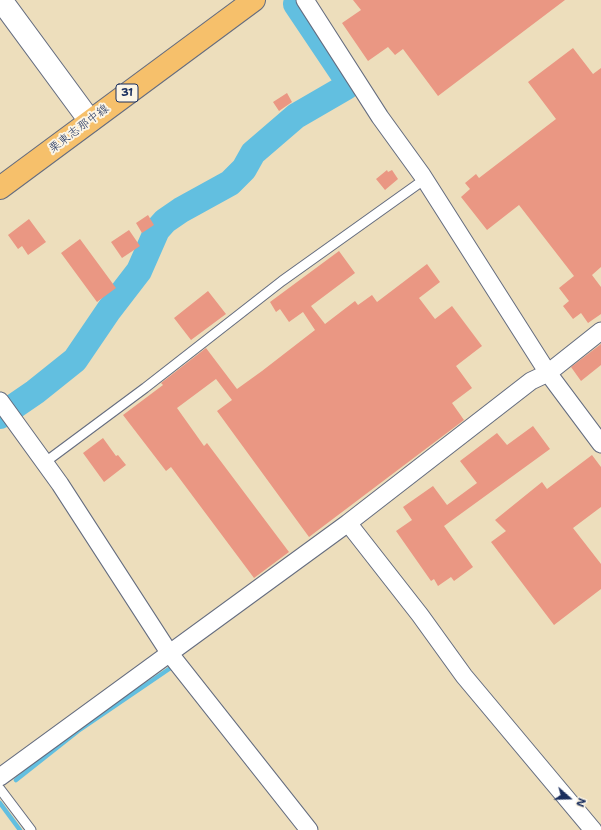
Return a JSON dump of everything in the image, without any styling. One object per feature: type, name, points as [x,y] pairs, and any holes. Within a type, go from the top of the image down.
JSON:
[{"type":"main road","name":"栗東志那中線","points":[[0,188],[254,0]]},
{"type":"street","points":[[1,0],[90,121]]},
{"type":"street","points":[[305,0],[380,116],[425,179],[548,373],[601,444]]},
{"type":"street","points":[[0,777],[348,523],[531,381],[548,373],[601,331]]},
{"type":"street","points":[[0,401],[44,463],[170,654],[309,830]]},
{"type":"street","points":[[348,523],[420,615],[464,676],[593,830]]},
{"type":"lane","points":[[44,463],[145,388],[282,281],[425,179]]},
{"type":"lane","points":[[0,789],[31,830]]},
{"type":"building","points":[[353,0],[565,0],[438,96],[403,49],[395,55],[388,47],[368,61],[342,23],[361,10]]},
{"type":"building","points":[[573,48],[593,74],[601,68],[601,267],[592,275],[601,287],[601,314],[588,323],[581,313],[573,319],[563,306],[569,301],[559,288],[574,276],[519,205],[487,230],[461,197],[470,189],[465,183],[476,174],[479,178],[556,119],[528,82]]},
{"type":"building","points":[[287,93],[292,102],[279,111],[273,102]]},
{"type":"building","points":[[387,170],[388,172],[392,170],[398,179],[385,190],[376,179]]},
{"type":"building","points":[[148,215],[154,225],[142,233],[136,223]]},
{"type":"building","points":[[29,219],[46,242],[28,255],[22,246],[18,249],[8,235]]},
{"type":"building","points":[[129,230],[140,246],[122,258],[111,242]]},
{"type":"building","points":[[80,239],[116,288],[97,302],[61,253]]},
{"type":"building","points":[[339,251],[355,273],[311,306],[325,324],[355,301],[358,305],[372,295],[377,302],[427,264],[440,282],[419,298],[435,319],[452,306],[482,346],[456,366],[472,388],[452,403],[464,420],[309,537],[217,411],[232,400],[216,379],[177,408],[204,446],[207,443],[289,552],[254,578],[171,467],[166,471],[123,415],[163,385],[161,383],[206,348],[237,389],[262,371],[315,330],[303,312],[289,322],[280,309],[276,312],[270,302]]},
{"type":"building","points":[[208,291],[226,314],[191,340],[174,318]]},
{"type":"building","points":[[601,344],[601,365],[581,381],[571,367]]},
{"type":"building","points":[[533,426],[550,449],[444,526],[473,567],[454,581],[451,577],[438,586],[434,579],[431,581],[396,531],[412,520],[403,507],[433,486],[447,505],[477,483],[460,461],[497,433],[507,445]]},
{"type":"building","points":[[103,438],[116,456],[118,455],[126,465],[104,482],[83,453]]},
{"type":"building","points":[[592,455],[601,467],[601,507],[573,528],[601,564],[601,589],[554,625],[491,542],[506,531],[495,520],[542,482],[547,489]]},
{"type":"waterway","points":[[0,416],[35,392],[75,360],[109,310],[139,271],[157,230],[165,221],[181,210],[230,183],[244,169],[253,153],[296,116],[346,87],[349,83],[296,4]]},
{"type":"waterway","points":[[16,780],[78,731],[169,669]]},
{"type":"waterway","points":[[0,803],[20,830]]}]
